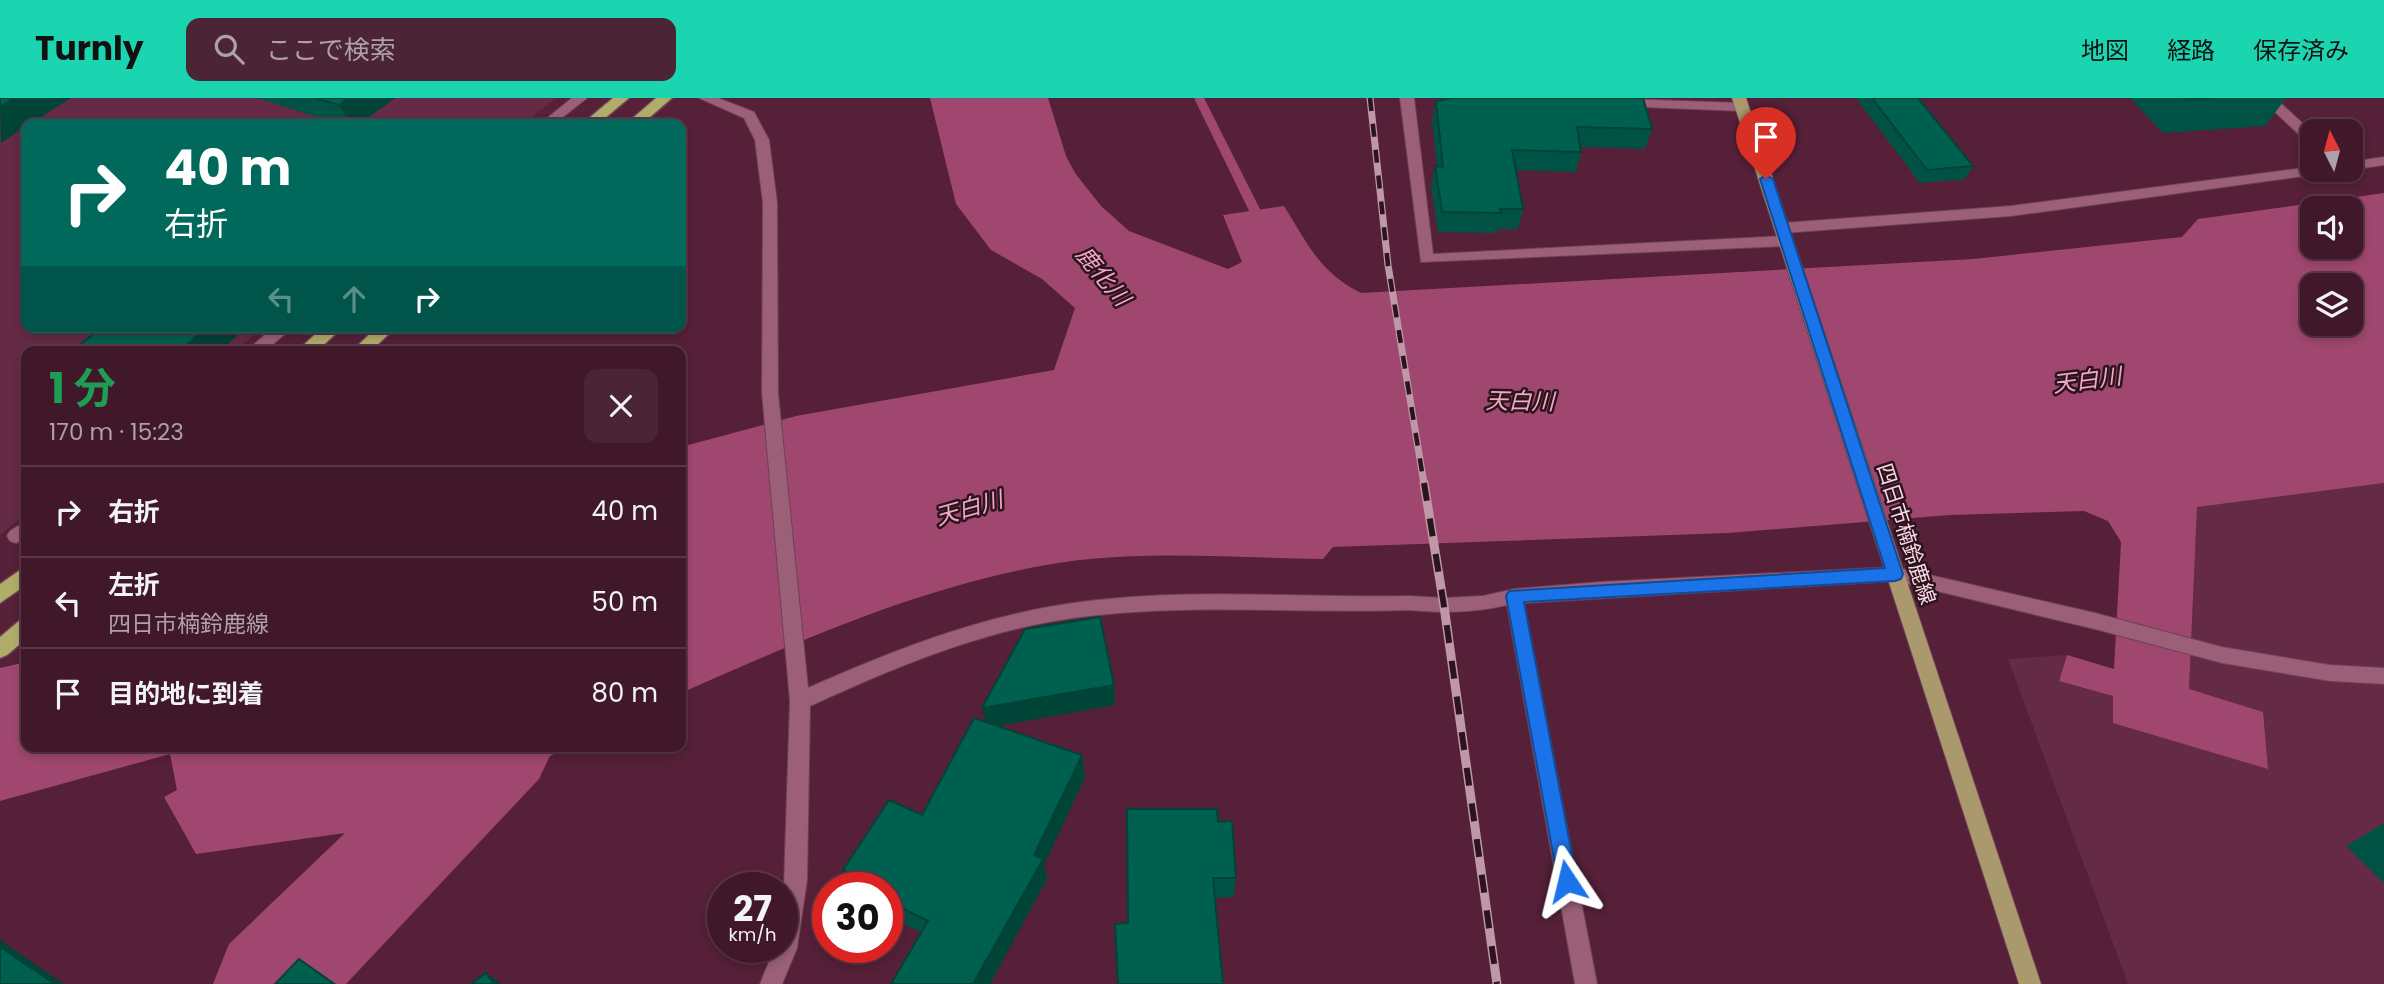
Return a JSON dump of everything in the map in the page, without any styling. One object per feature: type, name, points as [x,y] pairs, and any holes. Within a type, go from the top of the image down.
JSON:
[{"type":"highway","points":[[595,119],[622,98]]},
{"type":"highway","points":[[639,119],[665,98]]},
{"type":"highway","points":[[311,346],[328,333]]},
{"type":"highway","points":[[366,346],[381,333]]},
{"type":"highway","points":[[0,595],[21,578]]},
{"type":"highway","points":[[0,649],[21,631]]},
{"type":"main road","name":"四日市楠鈴鹿線","points":[[1741,102],[2030,984]]},
{"type":"street","points":[[553,119],[580,98]]},
{"type":"street","points":[[706,98],[749,115],[762,140],[770,203],[770,393],[800,701],[797,880],[786,948],[771,984]]},
{"type":"street","points":[[1406,98],[1426,259],[1787,240],[2300,173]]},
{"type":"street","points":[[2267,98],[2300,128]]},
{"type":"street","points":[[1608,102],[1741,102]]},
{"type":"street","points":[[2363,164],[2384,161]]},
{"type":"street","points":[[261,346],[277,333]]},
{"type":"street","points":[[800,701],[899,657],[997,624],[1058,613],[1146,604],[1409,603],[1444,606],[1483,603],[1514,596],[1895,574],[2095,621],[2222,655],[2330,673],[2384,677]]},
{"type":"street","points":[[1514,596],[1586,984]]},
{"type":"shaded area","points":[[0,98],[557,98],[530,119],[21,119],[21,333],[257,333],[240,346],[21,346],[21,518],[0,535]]},
{"type":"shaded area","points":[[2384,483],[2384,984],[2128,984],[2008,659],[2067,655],[2059,681],[2263,712],[2189,690],[2197,506]]},
{"type":"water","points":[[930,98],[1048,98],[1066,156],[1075,173],[1101,206],[1129,231],[1228,269],[1242,262],[1223,215],[1284,206],[1316,256],[1335,276],[1361,293],[1973,259],[2182,237],[2198,219],[2300,205],[2300,259],[2363,259],[2363,196],[2384,193],[2384,483],[2197,507],[2189,689],[2263,712],[2268,769],[2113,723],[2113,696],[2059,681],[2067,655],[2114,669],[2121,542],[2108,521],[2084,511],[1950,515],[1728,533],[1333,547],[1323,559],[1149,556],[1080,560],[998,575],[905,602],[770,654],[686,691],[686,446],[796,416],[1054,370],[1075,308],[1042,279],[991,250],[956,204]]},
{"type":"water","points":[[21,663],[21,752],[558,752],[402,825],[196,854],[164,797],[177,790],[170,754],[0,801],[0,668]]},
{"type":"building","points":[[0,98],[14,98],[0,107]]},
{"type":"building","points":[[315,98],[349,98],[339,105]]},
{"type":"building","points":[[1452,98],[1643,98],[1652,129],[1577,127],[1581,152],[1512,150],[1523,209],[1500,209],[1501,213],[1442,212],[1435,166],[1443,167],[1436,101]]},
{"type":"building","points":[[1872,98],[1918,98],[1973,166],[1927,170]]},
{"type":"building","points":[[2183,98],[2218,98],[2185,100]]},
{"type":"building","points":[[95,333],[200,333],[185,346],[78,346]]},
{"type":"building","points":[[1100,617],[1114,685],[982,708],[1025,629]]},
{"type":"building","points":[[974,718],[1082,755],[1034,855],[1043,859],[973,984],[891,984],[928,921],[903,909],[903,872],[843,870],[889,800],[922,815]]},
{"type":"building","points":[[1127,809],[1217,809],[1218,822],[1232,821],[1236,878],[1213,878],[1223,984],[1118,984],[1115,924],[1128,923]]},
{"type":"building","points":[[0,947],[55,984],[0,984]]},
{"type":"building","points":[[299,959],[334,984],[275,984]]},
{"type":"building","points":[[486,973],[494,984],[471,984]]},
{"type":"waterway","points":[[1199,98],[1262,225]]},
{"type":"waterway","points":[[269,984],[499,752]]},
{"type":"railway","points":[[1370,98],[1388,265],[1424,484]]},
{"type":"railway","points":[[1424,483],[1497,984]]},
{"type":"route","points":[[1567,881],[1514,596],[1895,574],[1766,179]]},
{"type":"water label","name":"鹿化川","points":[[1103,276]]},
{"type":"water label","name":"天白川","points":[[2087,380]]},
{"type":"water label","name":"天白川","points":[[1520,401]]},
{"type":"water label","name":"天白川","points":[[969,508]]}]
